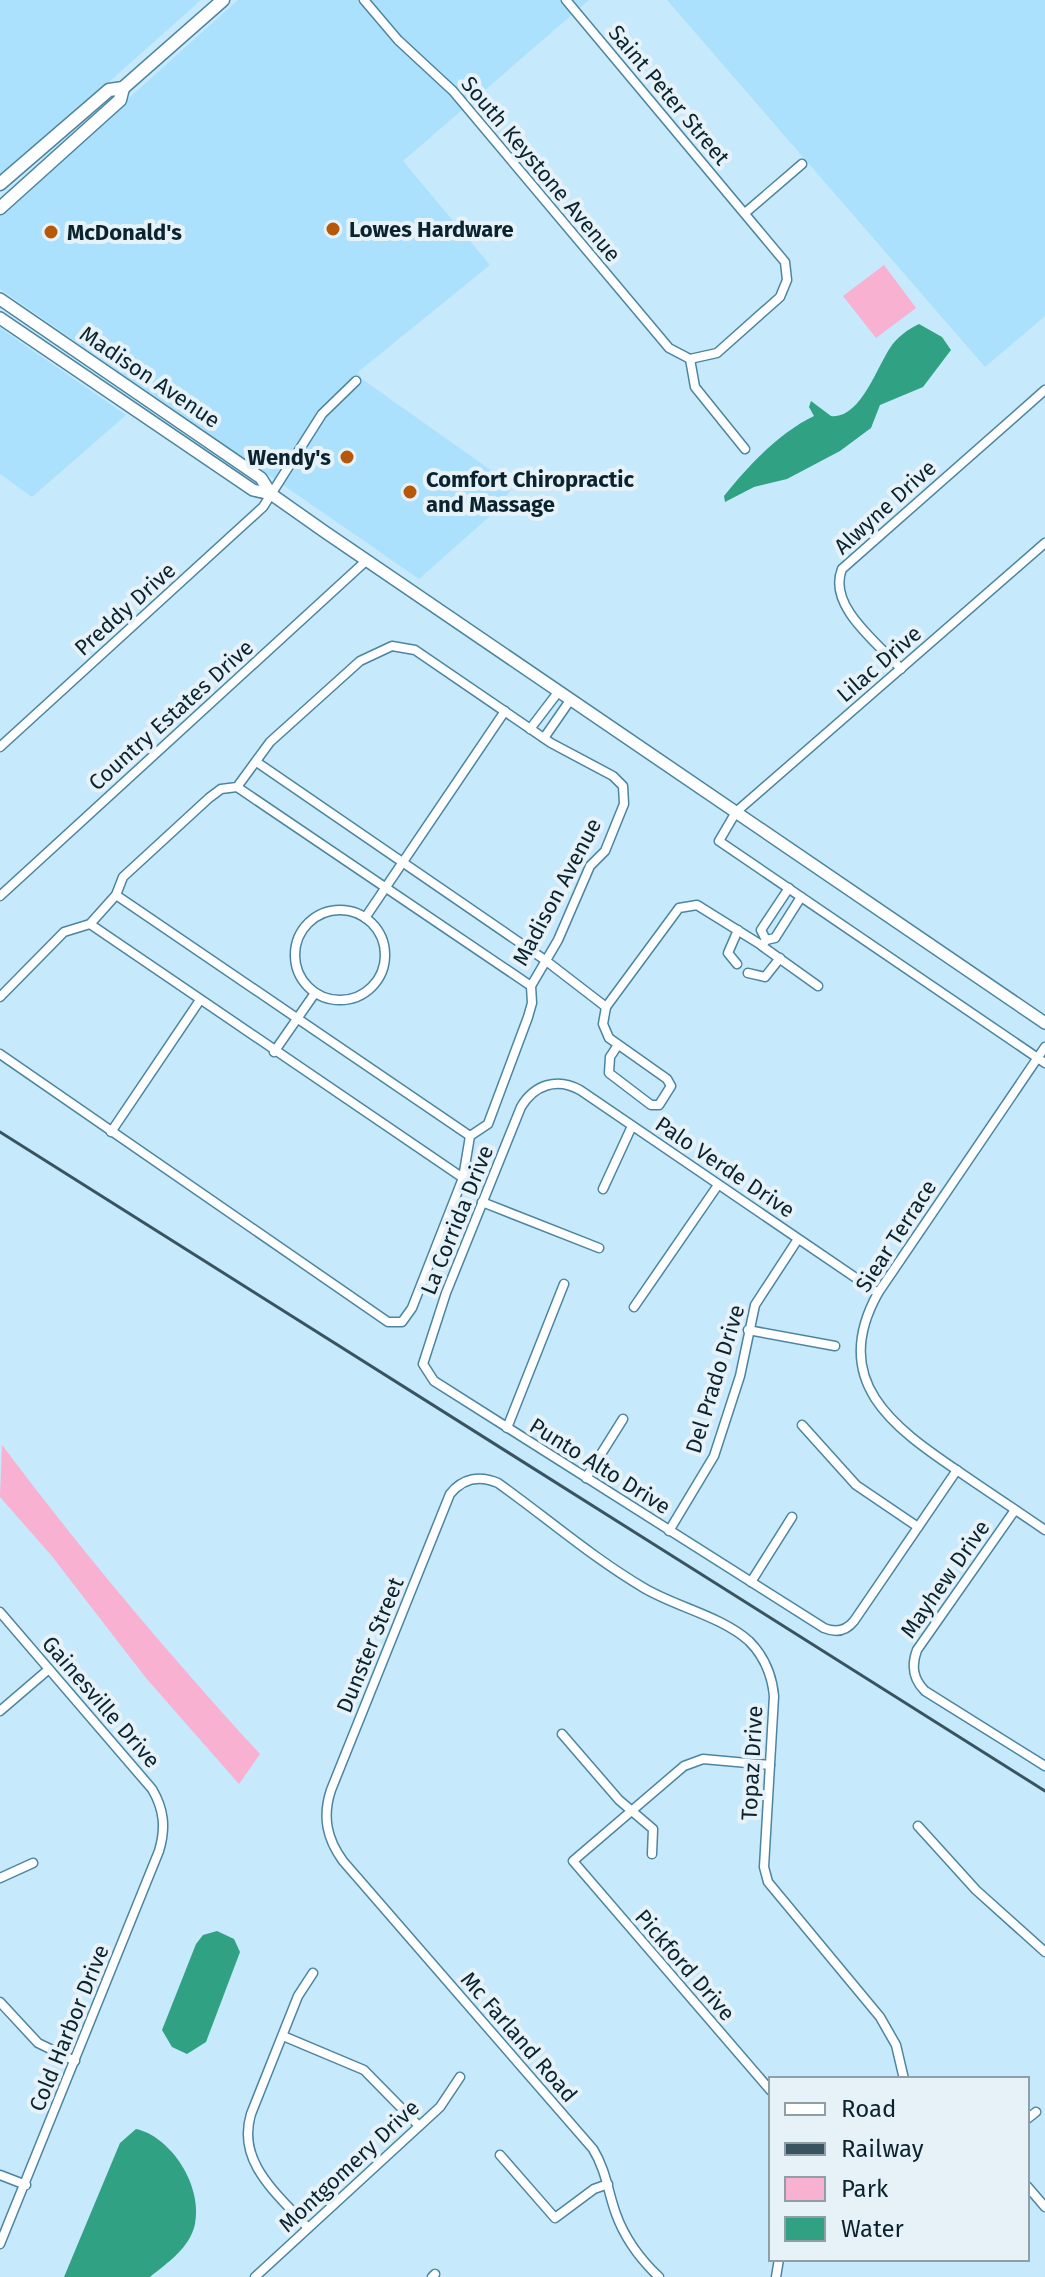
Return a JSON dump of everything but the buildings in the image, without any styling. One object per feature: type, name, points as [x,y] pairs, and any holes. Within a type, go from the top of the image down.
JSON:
[{"type":"main road","points":[[0,184],[109,90],[123,88],[223,0]]},
{"type":"main road","points":[[0,208],[120,100],[123,88]]},
{"type":"main road","points":[[48,165],[48,154],[74,130],[77,118]]},
{"type":"main road","name":"Madison Avenue","points":[[0,299],[261,478],[271,494]]},
{"type":"main road","name":"Madison Avenue","points":[[0,318],[253,490],[271,494],[1045,1023]]},
{"type":"street","name":"South Keystone Avenue","points":[[364,0],[398,40],[453,91],[669,348],[692,359]]},
{"type":"street","name":"Saint Peter Street","points":[[566,0],[782,257],[787,277],[780,297],[722,349],[712,356],[692,359]]},
{"type":"street","points":[[745,213],[802,164]]},
{"type":"street","points":[[692,359],[695,387],[745,449]]},
{"type":"street","name":"Preddy Drive","points":[[0,747],[263,507],[322,414],[356,381]]},
{"type":"street","name":"Alwyne Drive","points":[[901,669],[842,603],[837,586],[842,569],[1045,390]]},
{"type":"street","name":"Lilac Drive","points":[[736,812],[1045,543]]},
{"type":"street","name":"Country Estates Drive","points":[[0,896],[367,560]]},
{"type":"street","name":"Madison Avenue","points":[[258,763],[270,742],[360,661],[392,646],[415,650],[544,738],[616,778],[625,798],[605,851],[590,866],[558,940],[531,986],[532,1003],[528,1017],[488,1124],[470,1136]]},
{"type":"street","points":[[530,729],[559,691]]},
{"type":"street","points":[[544,738],[571,699]]},
{"type":"street","points":[[365,918],[505,711]]},
{"type":"street","points":[[237,787],[258,763],[545,960],[606,1007]]},
{"type":"street","points":[[0,997],[64,932],[90,924],[116,895],[123,877],[209,798],[221,789],[237,787],[531,986]]},
{"type":"street","points":[[736,812],[719,841],[1041,1060]]},
{"type":"street","points":[[764,943],[761,930],[789,888]]},
{"type":"street","points":[[0,1054],[388,1322],[403,1320],[412,1308],[463,1178],[470,1136],[116,895]]},
{"type":"street","points":[[764,943],[775,938],[801,897]]},
{"type":"street","points":[[618,1045],[610,1057],[609,1073],[651,1105],[659,1105],[671,1086],[667,1079],[609,1038],[603,1024],[606,1007],[679,908],[697,905],[764,943],[818,986]]},
{"type":"street","points":[[331,911],[349,911],[365,918],[376,929],[383,944],[384,965],[377,980],[351,999],[330,999],[315,993],[302,981],[295,964],[295,947],[302,930],[314,918],[331,911]]},
{"type":"street","points":[[90,924],[463,1178]]},
{"type":"street","points":[[737,964],[728,953],[738,930]]},
{"type":"street","points":[[748,973],[765,977],[780,958]]},
{"type":"street","points":[[274,1052],[315,993]]},
{"type":"street","points":[[111,1132],[200,1000]]},
{"type":"street","name":"Siear Terrace","points":[[1045,1047],[1041,1060],[878,1293],[866,1319],[862,1350],[875,1399],[904,1434],[1045,1530]]},
{"type":"street","name":"Palo Verde Drive","points":[[547,1085],[573,1087],[878,1293]]},
{"type":"street","name":"La Corrida Drive","points":[[431,1378],[423,1359],[482,1202],[523,1104],[532,1093],[547,1085]]},
{"type":"street","points":[[603,1189],[632,1126]]},
{"type":"street","points":[[634,1307],[718,1185]]},
{"type":"street","points":[[482,1202],[599,1248]]},
{"type":"street","name":"Del Prado Drive","points":[[669,1531],[714,1456],[740,1376],[748,1330],[758,1300],[798,1239]]},
{"type":"street","points":[[507,1428],[564,1284]]},
{"type":"street","points":[[748,1330],[835,1346]]},
{"type":"street","name":"Punto Alto Drive","points":[[431,1378],[824,1628],[840,1631],[854,1621],[918,1527]]},
{"type":"street","points":[[586,1478],[623,1419]]},
{"type":"street","points":[[802,1425],[856,1485],[918,1527],[957,1470]]},
{"type":"street","name":"Topaz Drive","points":[[470,1480],[486,1478],[498,1483],[632,1581],[748,1641],[762,1658],[772,1682],[764,1867],[768,1882],[880,2017],[896,2045],[904,2077]]},
{"type":"street","name":"Dunster Street","points":[[329,1835],[328,1799],[384,1657],[450,1494],[470,1480]]},
{"type":"street","name":"Mayhew Drive","points":[[1015,1510],[917,1650],[914,1672],[925,1691],[1045,1766]]},
{"type":"street","points":[[751,1582],[792,1517]]},
{"type":"street","name":"Gainesville Drive","points":[[0,1612],[152,1789],[164,1821]]},
{"type":"street","points":[[0,1711],[49,1669]]},
{"type":"street","points":[[562,1734],[632,1811],[654,1830],[652,1854]]},
{"type":"street","points":[[632,1811],[695,1760],[770,1765]]},
{"type":"street","name":"Pickford Drive","points":[[632,1811],[573,1861],[769,2089]]},
{"type":"street","name":"Cold Harbor Drive","points":[[0,2244],[159,1851],[164,1821]]},
{"type":"street","points":[[918,1826],[976,1890],[1045,1952]]},
{"type":"street","name":"Mc Farland Road","points":[[329,1835],[343,1861],[593,2149],[627,2237],[659,2277]]},
{"type":"street","points":[[0,1878],[33,1863]]},
{"type":"street","points":[[308,2228],[260,2175],[249,2148],[250,2119],[298,1996],[313,1973]]},
{"type":"street","points":[[0,2002],[42,2046],[75,2061]]},
{"type":"street","points":[[283,2036],[364,2070],[419,2126]]},
{"type":"street","name":"Montgomery Drive","points":[[255,2277],[446,2100],[460,2077]]},
{"type":"street","points":[[1029,2117],[1036,2112]]},
{"type":"street","points":[[500,2155],[555,2218],[594,2189],[608,2184]]},
{"type":"street","points":[[0,2175],[26,2185]]},
{"type":"street","points":[[1029,2188],[1045,2207]]},
{"type":"shaded area","points":[[0,0],[201,0],[0,179]]},
{"type":"shaded area","points":[[238,0],[589,0],[403,161],[490,265],[358,372],[362,379],[513,486],[499,508],[419,579],[0,289],[0,214]]},
{"type":"shaded area","points":[[667,0],[1045,0],[1045,316],[985,367]]},
{"type":"shaded area","points":[[0,328],[126,415],[32,497],[0,474]]},
{"type":"green space","points":[[884,265],[916,308],[876,338],[843,296]]},
{"type":"green space","points":[[2,1445],[127,1603],[260,1754],[239,1784],[146,1678],[51,1555],[0,1497]]},
{"type":"water","points":[[919,324],[942,337],[951,350],[923,387],[880,405],[871,428],[840,451],[787,479],[754,487],[725,502],[724,496],[765,451],[814,416],[809,407],[811,401],[831,416],[851,409],[867,390],[893,344]]},
{"type":"water","points":[[217,1931],[234,1939],[240,1952],[206,2042],[187,2054],[172,2047],[162,2030],[196,1944],[203,1935]]},
{"type":"water","points":[[136,2129],[162,2142],[182,2166],[194,2195],[196,2210],[192,2233],[177,2254],[150,2277],[64,2277],[120,2143]]},
{"type":"railway","points":[[0,1132],[1045,1791]]},
{"type":"place","name":"Lowes Hardware","points":[[333,229]]},
{"type":"place","name":"McDonald's","points":[[51,232]]},
{"type":"place","name":"Wendy's","points":[[347,457]]},
{"type":"place","name":"Comfort Chiropractic and Massage","points":[[410,492]]}]
